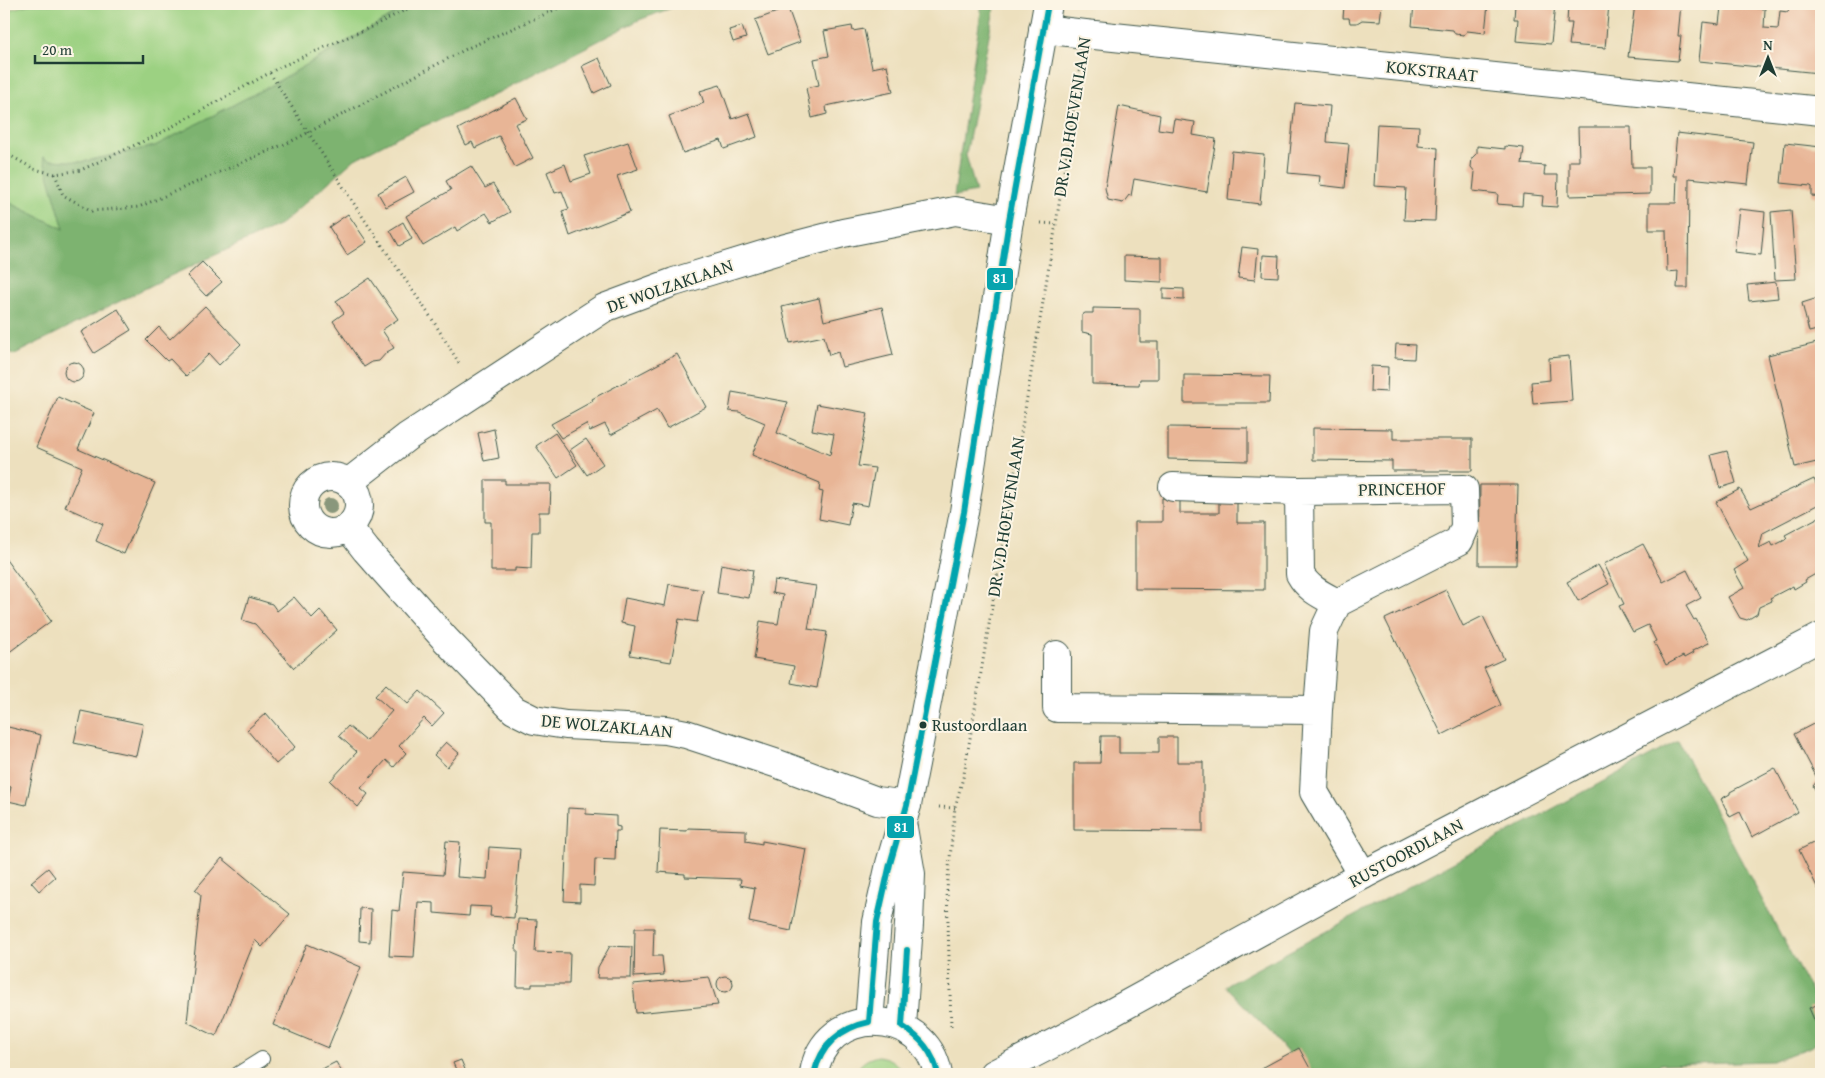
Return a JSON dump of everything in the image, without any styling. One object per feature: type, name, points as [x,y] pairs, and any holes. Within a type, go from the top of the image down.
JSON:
[{"type":"street","name":"KOKSTRAAT","points":[[1045,16],[1085,34],[1821,111]]},
{"type":"street","points":[[869,1022],[878,922],[890,864],[905,815],[964,512],[1009,220],[1045,16]]},
{"type":"street","name":"DE WOLZAKLAAN","points":[[348,483],[407,437],[604,308],[674,282],[790,246],[843,233],[955,211],[1009,220]]},
{"type":"street","points":[[332,476],[348,483],[354,488],[359,500],[355,520],[342,531],[330,533],[317,530],[308,522],[303,510],[303,497],[309,486],[319,479],[332,476]]},
{"type":"street","name":"PRINCEHOF","points":[[1173,487],[1299,491],[1464,489],[1465,527],[1459,542],[1337,603]]},
{"type":"street","points":[[1299,491],[1300,574],[1305,583],[1317,593],[1337,603],[1324,631],[1314,792],[1363,875]]},
{"type":"street","name":"DE WOLZAKLAAN","points":[[348,527],[446,640],[514,710],[534,720],[566,725],[666,730],[686,734],[778,764],[877,801],[905,815]]},
{"type":"street","name":"RUSTOORDLAAN","points":[[994,1074],[1102,1018],[1363,875],[1821,637]]},
{"type":"street","points":[[1057,655],[1058,708],[1318,710]]},
{"type":"street","points":[[902,1026],[911,874],[905,815]]},
{"type":"street","points":[[814,1074],[822,1053],[834,1038],[850,1027],[880,1021],[902,1026],[918,1036],[934,1059],[938,1074]]},
{"type":"lane","points":[[238,1074],[262,1059]]},
{"type":"path","points":[[4,152],[34,169],[56,174],[81,170],[157,135],[270,73],[417,4]]},
{"type":"path","points":[[56,174],[63,195],[92,211],[139,208],[294,140],[468,48],[568,4]]},
{"type":"path","name":"DR.V.D.HOEVENLAAN","points":[[951,1032],[947,889],[956,807],[964,774],[1056,224],[1085,34]]},
{"type":"path","points":[[270,73],[360,214],[432,319],[476,391]]},
{"type":"green space","points":[[30,4],[412,4],[277,82],[155,146],[82,162],[44,158],[64,229],[4,200],[4,11]]},
{"type":"green space","points":[[412,4],[682,4],[639,20],[468,108],[399,136],[355,159],[280,225],[166,278],[13,355],[4,343],[4,200],[64,229],[43,157],[50,160],[82,162],[155,146],[277,82]]},
{"type":"green space","points":[[982,4],[995,4],[966,155],[976,192],[954,196]]},
{"type":"green space","points":[[1678,741],[1821,1011],[1821,1041],[1808,1048],[1772,1061],[1661,1064],[1647,1074],[1305,1074],[1273,1035],[1225,986]]},
{"type":"green space","points":[[878,1056],[893,1062],[903,1074],[855,1074],[864,1062]]},
{"type":"building","points":[[1331,4],[1382,4],[1380,21],[1362,20],[1357,23],[1350,23],[1349,18],[1343,18],[1344,6]]},
{"type":"building","points":[[1414,4],[1488,4],[1485,33],[1467,31],[1464,35],[1455,34],[1453,30],[1412,26]]},
{"type":"building","points":[[1515,4],[1555,4],[1551,44],[1516,41],[1518,19],[1514,19]]},
{"type":"building","points":[[1568,4],[1609,4],[1605,48],[1569,45],[1572,23],[1567,23]]},
{"type":"building","points":[[1635,4],[1681,4],[1678,36],[1681,36],[1678,61],[1628,57]]},
{"type":"building","points":[[1712,4],[1750,4],[1749,8],[1765,9],[1764,28],[1778,29],[1780,11],[1788,12],[1789,6],[1796,6],[1796,4],[1821,4],[1819,73],[1699,61],[1703,22],[1719,24],[1721,7],[1712,6]]},
{"type":"building","points":[[788,8],[800,42],[768,54],[755,20]]},
{"type":"building","points":[[742,26],[746,38],[733,42],[729,30]]},
{"type":"building","points":[[852,26],[853,31],[864,29],[872,68],[887,65],[893,92],[826,106],[827,114],[812,118],[806,88],[819,85],[814,59],[829,56],[824,31]]},
{"type":"building","points":[[599,58],[611,85],[594,93],[582,66]]},
{"type":"building","points":[[720,85],[732,119],[749,113],[757,137],[724,149],[721,140],[683,153],[669,116],[704,103],[700,91]]},
{"type":"building","points":[[516,98],[527,119],[515,124],[533,158],[515,167],[499,136],[475,148],[472,142],[466,145],[458,129]]},
{"type":"building","points":[[1295,103],[1330,106],[1327,142],[1349,144],[1345,188],[1319,185],[1320,176],[1288,173]]},
{"type":"building","points":[[1119,106],[1160,115],[1158,129],[1172,131],[1174,119],[1195,122],[1193,135],[1216,139],[1207,192],[1134,179],[1131,196],[1129,195],[1123,203],[1108,200],[1105,188]]},
{"type":"building","points":[[1377,124],[1419,126],[1418,146],[1438,148],[1435,221],[1404,220],[1406,188],[1374,186]]},
{"type":"building","points":[[1578,127],[1631,127],[1632,167],[1650,167],[1650,194],[1569,196],[1569,161],[1579,161]]},
{"type":"building","points":[[1677,133],[1753,142],[1748,184],[1689,178],[1688,288],[1677,288],[1678,271],[1667,272],[1666,230],[1649,230],[1649,203],[1676,203],[1677,176],[1673,176]]},
{"type":"building","points":[[628,142],[638,169],[617,176],[630,212],[570,236],[562,211],[569,209],[562,191],[555,193],[547,172],[565,164],[571,181],[591,174],[584,156]]},
{"type":"building","points":[[1785,143],[1821,147],[1821,197],[1812,196],[1811,186],[1781,183]]},
{"type":"building","points":[[1477,146],[1505,149],[1505,146],[1524,148],[1522,164],[1545,166],[1544,175],[1558,175],[1557,207],[1542,206],[1543,196],[1523,194],[1522,206],[1497,204],[1498,194],[1473,191],[1475,172],[1471,167],[1472,158],[1477,153]]},
{"type":"building","points":[[1232,151],[1264,154],[1260,204],[1228,200]]},
{"type":"building","points":[[471,166],[485,188],[493,184],[510,212],[492,222],[486,213],[457,231],[455,227],[423,246],[406,216],[451,190],[446,181]]},
{"type":"building","points":[[406,177],[414,192],[386,207],[378,193]]},
{"type":"building","points":[[1739,209],[1765,212],[1761,255],[1734,252]]},
{"type":"building","points":[[1791,210],[1796,279],[1775,280],[1771,212]]},
{"type":"building","points":[[348,214],[367,242],[347,255],[329,227]]},
{"type":"building","points":[[403,222],[412,239],[399,246],[390,230]]},
{"type":"building","points":[[1242,247],[1258,249],[1255,280],[1238,278]]},
{"type":"building","points":[[1263,255],[1279,256],[1278,277],[1262,276]]},
{"type":"building","points":[[1124,256],[1162,257],[1162,282],[1124,280]]},
{"type":"building","points":[[202,262],[222,282],[206,296],[187,276]]},
{"type":"building","points":[[370,278],[398,319],[382,330],[394,348],[387,352],[379,361],[372,362],[364,367],[333,321],[344,313],[336,301]]},
{"type":"building","points":[[1776,282],[1778,298],[1749,301],[1747,285]]},
{"type":"building","points":[[1163,288],[1184,289],[1184,300],[1163,299]]},
{"type":"building","points":[[819,298],[824,321],[882,307],[893,355],[842,367],[838,352],[829,355],[824,336],[790,343],[782,307]]},
{"type":"building","points":[[1818,298],[1821,312],[1821,329],[1809,332],[1802,303]]},
{"type":"building","points":[[205,306],[241,344],[219,365],[209,354],[186,376],[170,359],[167,361],[146,340],[159,327],[170,339]]},
{"type":"building","points":[[1093,308],[1140,309],[1140,342],[1158,342],[1158,379],[1140,379],[1139,385],[1092,384],[1092,334],[1082,332],[1082,315],[1093,313]]},
{"type":"building","points":[[118,309],[131,330],[94,353],[81,332]]},
{"type":"building","points":[[1821,342],[1821,461],[1795,467],[1768,355]]},
{"type":"building","points":[[1396,344],[1415,345],[1414,359],[1395,358]]},
{"type":"building","points":[[677,354],[706,407],[667,428],[657,410],[611,435],[605,424],[590,431],[586,424],[561,438],[551,424],[593,401],[592,399]]},
{"type":"building","points":[[1569,356],[1572,401],[1533,404],[1531,382],[1550,380],[1549,358]]},
{"type":"building","points":[[74,362],[81,365],[84,372],[81,379],[74,382],[67,379],[64,372],[67,365]]},
{"type":"building","points":[[1371,366],[1388,367],[1387,392],[1370,391]]},
{"type":"building","points":[[1184,375],[1270,376],[1269,403],[1184,403]]},
{"type":"building","points":[[732,392],[788,402],[777,433],[830,455],[834,434],[812,430],[817,404],[868,413],[858,466],[875,468],[868,506],[852,503],[848,525],[819,519],[823,492],[819,491],[820,483],[752,455],[765,423],[739,412],[729,411]]},
{"type":"building","points":[[58,397],[94,413],[78,449],[155,483],[124,554],[96,541],[103,524],[65,507],[82,467],[36,447]]},
{"type":"building","points":[[1168,427],[1248,428],[1248,461],[1168,459]]},
{"type":"building","points":[[1313,428],[1393,429],[1393,439],[1472,439],[1472,471],[1392,471],[1392,461],[1313,460]]},
{"type":"building","points":[[494,429],[499,458],[484,461],[478,433]]},
{"type":"building","points":[[555,433],[577,465],[558,478],[536,446]]},
{"type":"building","points":[[586,439],[603,464],[587,475],[570,450]]},
{"type":"building","points":[[1727,451],[1736,483],[1720,488],[1711,455]]},
{"type":"building","points":[[1814,479],[1821,496],[1821,503],[1763,533],[1759,548],[1771,542],[1773,546],[1785,540],[1787,538],[1785,535],[1821,516],[1821,571],[1794,589],[1793,586],[1770,598],[1772,601],[1759,607],[1757,614],[1747,620],[1740,618],[1728,597],[1744,588],[1734,570],[1748,561],[1716,502],[1740,489],[1751,508]]},
{"type":"building","points":[[485,480],[505,480],[505,484],[551,484],[550,512],[539,512],[539,532],[532,532],[531,569],[515,568],[515,571],[491,571],[491,522],[485,522]]},
{"type":"building","points":[[1480,485],[1518,485],[1516,565],[1479,565]]},
{"type":"building","points":[[1162,498],[1180,498],[1180,513],[1219,513],[1219,498],[1237,498],[1237,523],[1264,523],[1264,590],[1135,589],[1135,522],[1162,522]]},
{"type":"building","points":[[1643,544],[1663,582],[1687,570],[1701,598],[1686,606],[1694,620],[1696,619],[1709,643],[1692,651],[1693,653],[1684,658],[1683,656],[1666,665],[1654,642],[1656,641],[1648,625],[1633,632],[1619,606],[1624,604],[1604,564]]},
{"type":"building","points":[[4,557],[51,621],[4,656]]},
{"type":"building","points":[[721,564],[753,570],[749,598],[717,593]]},
{"type":"building","points":[[1598,565],[1609,584],[1578,601],[1567,582]]},
{"type":"building","points":[[774,580],[816,586],[808,629],[827,632],[817,688],[791,683],[794,666],[754,659],[760,621],[778,624],[783,595],[772,593]]},
{"type":"building","points":[[669,584],[703,590],[697,622],[679,619],[671,662],[630,655],[635,626],[621,623],[625,598],[665,606]]},
{"type":"building","points":[[1446,590],[1463,626],[1483,616],[1504,659],[1484,668],[1501,705],[1442,735],[1385,619]]},
{"type":"building","points":[[249,597],[272,604],[277,611],[294,597],[312,618],[320,610],[337,630],[294,668],[255,624],[242,620]]},
{"type":"building","points":[[386,684],[408,704],[420,691],[444,713],[432,726],[424,718],[399,746],[406,753],[394,767],[386,760],[361,788],[368,794],[358,807],[330,781],[357,752],[339,736],[348,726],[366,741],[392,711],[375,696]]},
{"type":"building","points":[[81,711],[143,724],[136,756],[74,743]]},
{"type":"building","points":[[266,713],[295,747],[276,764],[247,730]]},
{"type":"building","points":[[1821,720],[1821,796],[1819,796],[1813,786],[1818,780],[1794,734]]},
{"type":"building","points":[[4,726],[41,735],[26,805],[8,801],[11,787],[4,785]]},
{"type":"building","points":[[1101,736],[1119,736],[1119,753],[1159,753],[1159,737],[1177,737],[1177,762],[1203,762],[1203,831],[1074,830],[1074,763],[1100,763]]},
{"type":"building","points":[[446,742],[459,753],[447,767],[434,755]]},
{"type":"building","points":[[1775,768],[1798,812],[1752,837],[1740,812],[1730,817],[1721,799],[1730,794],[1730,792]]},
{"type":"building","points":[[568,808],[586,809],[586,814],[616,816],[616,826],[620,827],[620,831],[616,831],[615,860],[595,859],[594,886],[580,885],[580,902],[564,901]]},
{"type":"building","points":[[688,828],[746,830],[746,841],[762,844],[762,841],[806,849],[791,931],[749,922],[755,888],[740,885],[741,879],[685,877],[685,874],[658,872],[660,830],[687,831]]},
{"type":"building","points":[[1821,839],[1821,895],[1799,850]]},
{"type":"building","points":[[446,841],[460,842],[457,877],[487,879],[489,847],[520,849],[514,918],[490,916],[491,907],[470,906],[469,916],[434,913],[434,903],[418,902],[414,957],[389,956],[392,910],[399,911],[403,872],[443,875]]},
{"type":"building","points":[[222,858],[290,914],[262,947],[255,940],[216,1036],[187,1022],[201,895],[195,890]]},
{"type":"building","points":[[48,868],[55,877],[39,891],[31,882]]},
{"type":"building","points":[[360,908],[371,909],[370,942],[359,941]]},
{"type":"building","points":[[518,919],[537,920],[535,952],[570,953],[569,984],[532,984],[532,987],[517,987],[518,951],[516,951]]},
{"type":"building","points":[[635,928],[654,928],[653,956],[662,956],[664,975],[634,977]]},
{"type":"building","points":[[307,944],[361,967],[328,1048],[273,1025]]},
{"type":"building","points":[[610,946],[632,947],[631,978],[597,978],[598,967]]},
{"type":"building","points":[[725,976],[731,978],[733,984],[731,990],[725,992],[719,990],[717,984],[719,978]]},
{"type":"building","points":[[709,977],[718,1005],[636,1013],[633,984]]},
{"type":"building","points":[[1819,1004],[1821,1008],[1821,1021],[1816,1024],[1809,1008]]},
{"type":"building","points":[[1299,1048],[1313,1074],[1266,1074],[1262,1068]]},
{"type":"building","points":[[461,1060],[466,1072],[458,1074],[453,1063]]},
{"type":"building","points":[[336,1062],[343,1074],[312,1074]]},
{"type":"transit line","name":"81","points":[[814,1074],[821,1054],[833,1039],[849,1029],[869,1022],[877,922],[890,864],[907,805],[964,512],[1009,220],[1048,4]]},
{"type":"transit line","name":"81","points":[[907,950],[902,1026],[915,1035],[925,1046],[933,1059],[938,1074]]},
{"type":"place","name":"Rustoordlaan","points":[[923,725]]}]
